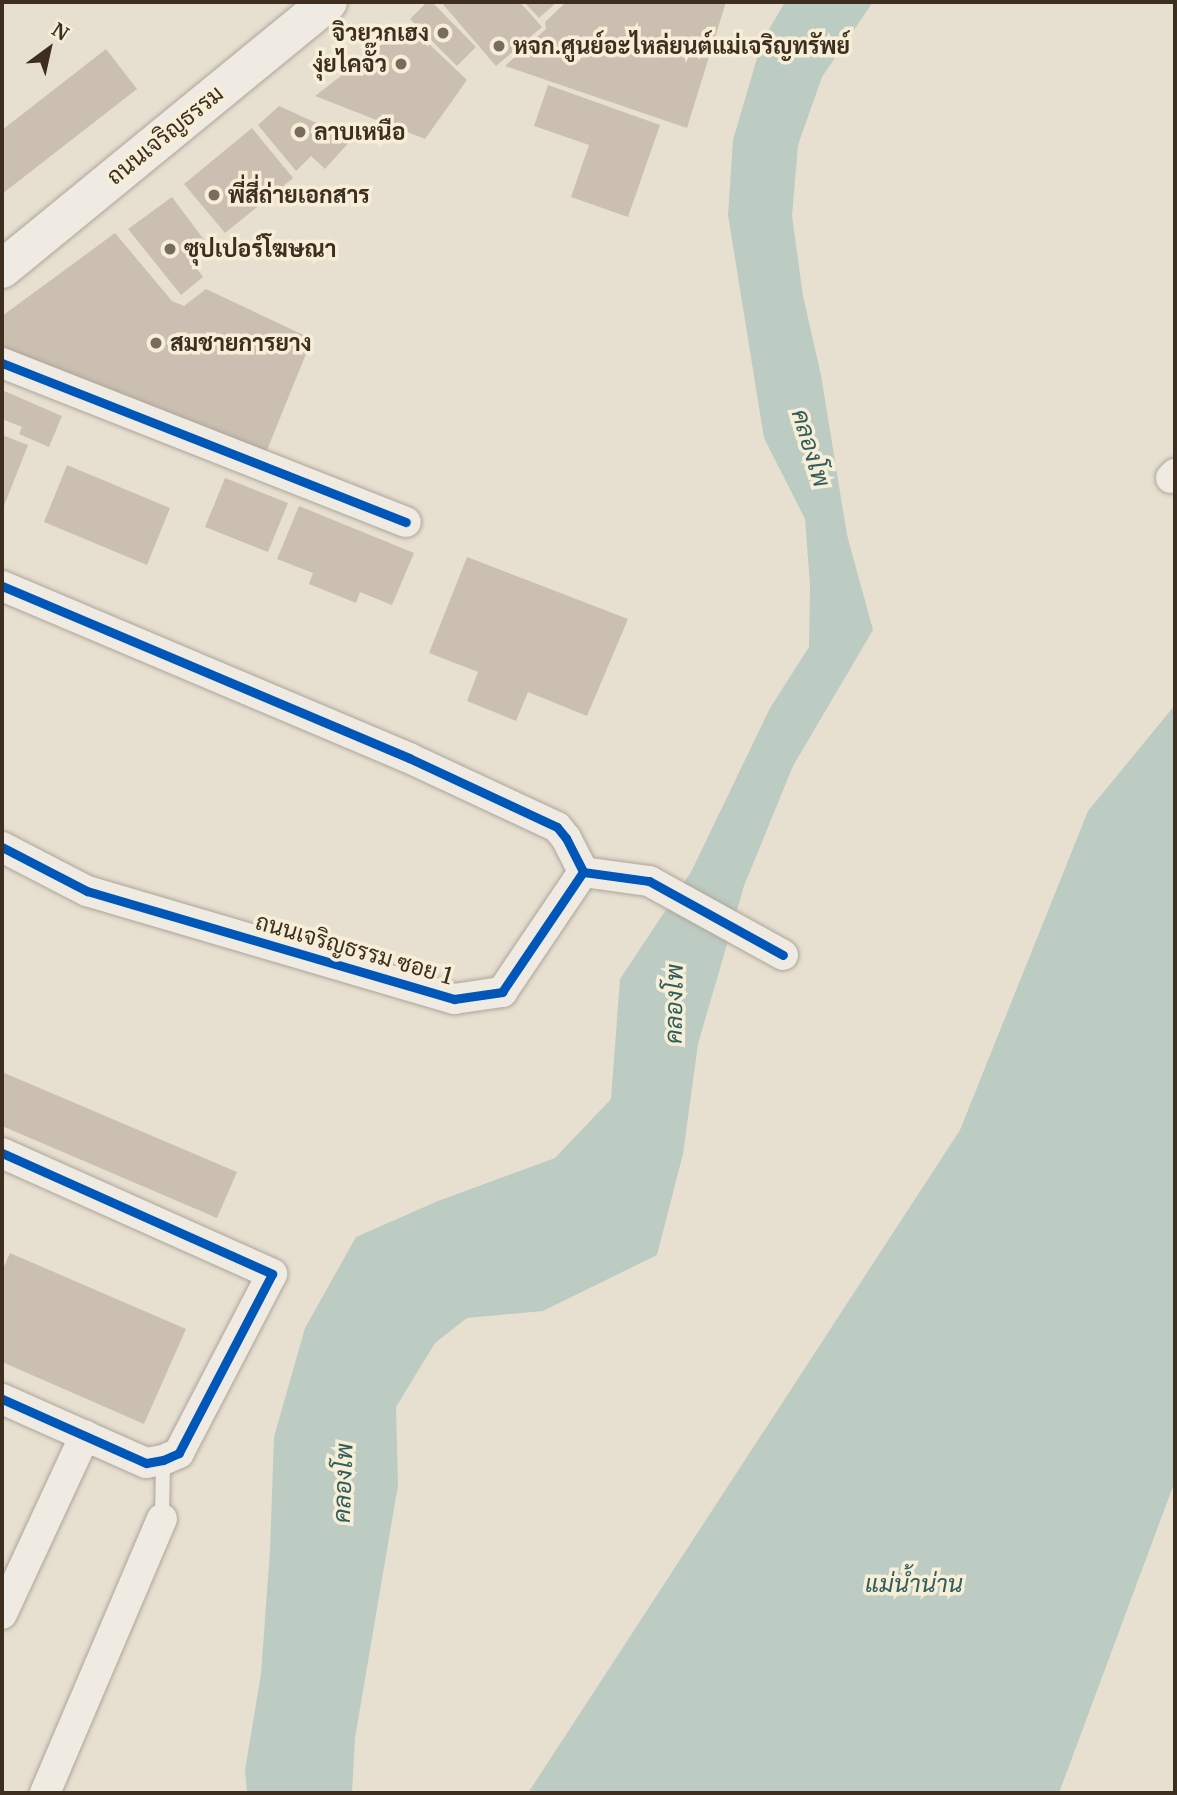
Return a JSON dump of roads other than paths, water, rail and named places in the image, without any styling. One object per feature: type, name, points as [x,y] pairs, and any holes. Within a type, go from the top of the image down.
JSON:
[{"type":"street","name":"ถนนเจริญธรรม","points":[[2,269],[328,2]]},
{"type":"street","points":[[2,363],[406,522]]},
{"type":"street","points":[[2,586],[409,758],[557,827],[566,838],[583,872],[649,881],[783,955]]},
{"type":"street","name":"ถนนเจริญธรรม ซอย 1","points":[[2,847],[87,891],[454,999],[502,992],[583,872]]},
{"type":"street","points":[[2,1153],[272,1274],[179,1453],[146,1463],[2,1399]]},
{"type":"street","points":[[2,1614],[85,1435]]},
{"type":"street","points":[[46,1793],[162,1519]]},
{"type":"lane","points":[[162,1519],[163,1460]]},
{"type":"water","name":"คลองโพ","points":[[785,2],[873,2],[822,77],[798,145],[792,216],[803,296],[821,375],[847,535],[873,630],[793,766],[744,886],[698,1044],[683,1154],[657,1255],[543,1311],[467,1318],[435,1343],[396,1407],[398,1485],[355,1738],[352,1793],[247,1793],[245,1770],[261,1674],[270,1550],[274,1437],[305,1328],[356,1237],[438,1201],[555,1158],[611,1099],[620,979],[691,872],[770,708],[809,647],[810,585],[805,519],[764,438],[728,215],[733,140],[762,41]]},
{"type":"water","name":"แม่น้ำน่าน","points":[[1175,705],[1175,1481],[1059,1793],[528,1793],[960,1130],[1088,811]]},
{"type":"place","name":"จิวยวกเฮง","points":[[443,33]]},
{"type":"place","name":"หจก.ศูนย์อะไหล่ยนต์แม่เจริญทรัพย์","points":[[499,46]]},
{"type":"place","name":"งุ่ยไคจั๊ว","points":[[401,64]]},
{"type":"place","name":"ลาบเหนือ","points":[[300,132]]},
{"type":"place","name":"พี่สี่ถ่ายเอกสาร","points":[[214,195]]},
{"type":"place","name":"ซุปเปอร์โฆษณา","points":[[170,249]]},
{"type":"place","name":"สมชายการยาง","points":[[156,343]]}]
